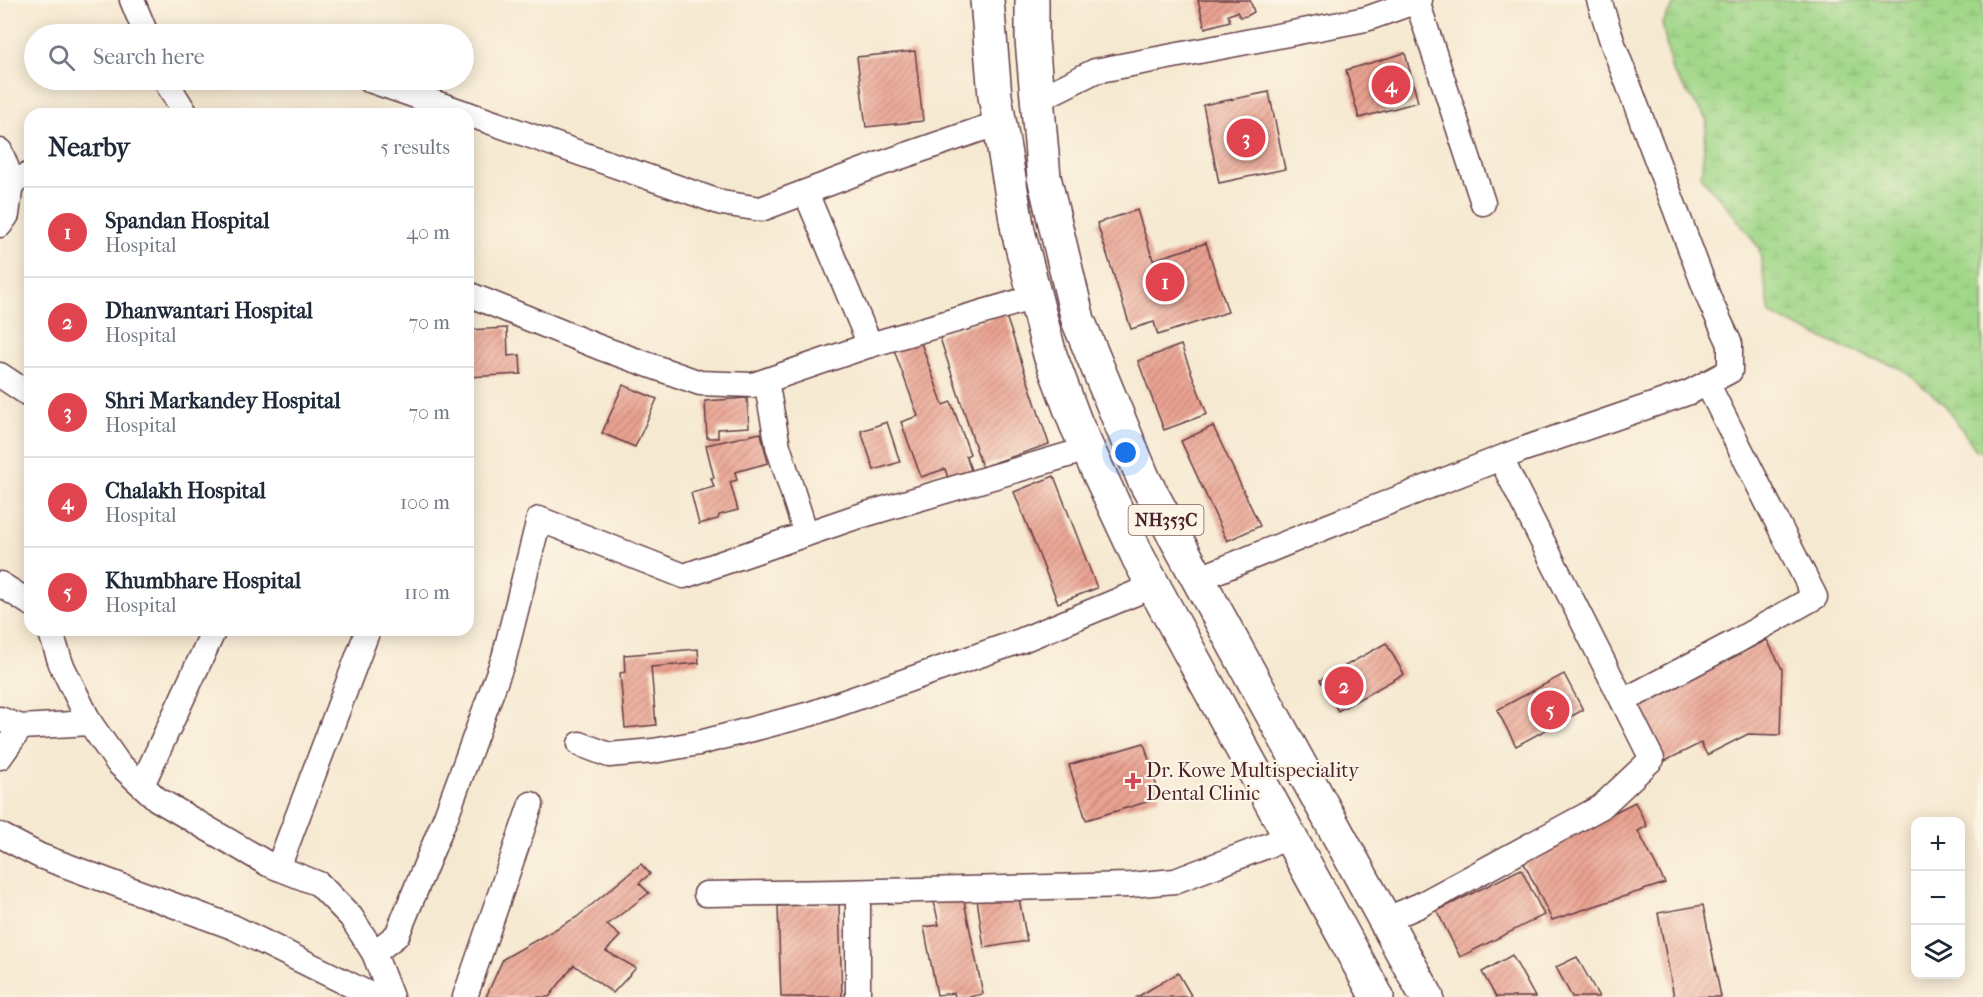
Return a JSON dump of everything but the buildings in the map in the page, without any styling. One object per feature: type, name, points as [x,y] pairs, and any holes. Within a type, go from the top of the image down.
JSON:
[{"type":"highway","name":"NH353C","points":[[987,0],[995,96],[1017,231],[1050,355],[1076,424],[1138,559],[1377,997]]},
{"type":"highway","name":"NH353C","points":[[1032,0],[1032,40],[1044,177],[1078,320],[1144,480],[1427,997]]},
{"type":"street","points":[[132,0],[142,24]]},
{"type":"street","points":[[1198,579],[1501,459],[1690,392],[1730,371],[1730,344],[1710,301],[1613,44],[1599,0]]},
{"type":"street","points":[[1037,100],[1095,71],[1366,19],[1418,1],[1483,203]]},
{"type":"street","points":[[169,90],[177,108]]},
{"type":"street","points":[[398,90],[451,108]]},
{"type":"street","points":[[474,116],[722,203],[760,209],[999,123]]},
{"type":"street","points":[[0,151],[21,178],[10,183],[7,215],[0,225]]},
{"type":"street","points":[[806,193],[870,345]]},
{"type":"street","points":[[474,296],[601,348],[700,383],[753,385],[870,345],[1035,297]]},
{"type":"street","points":[[0,375],[24,391]]},
{"type":"street","points":[[766,381],[778,446],[806,534]]},
{"type":"street","points":[[1623,701],[1815,597],[1707,383]]},
{"type":"street","points":[[374,953],[397,935],[446,816],[504,658],[538,519],[684,576],[853,518],[1088,449]]},
{"type":"street","points":[[1385,920],[1420,905],[1601,807],[1652,759],[1501,459]]},
{"type":"street","points":[[0,584],[24,599]]},
{"type":"street","points":[[580,744],[609,755],[653,751],[699,743],[810,714],[1020,641],[1153,586]]},
{"type":"street","points":[[52,636],[61,664],[90,723],[118,763],[157,799],[268,864],[320,884],[351,916],[374,953],[391,997]]},
{"type":"street","points":[[142,785],[211,636]]},
{"type":"street","points":[[278,868],[366,636]]},
{"type":"street","points":[[0,757],[10,723],[90,723]]},
{"type":"street","points":[[465,997],[531,804]]},
{"type":"street","points":[[0,836],[40,856],[233,927],[375,997]]},
{"type":"street","points":[[706,894],[1130,885],[1176,881],[1290,837]]},
{"type":"street","points":[[858,892],[858,997]]},
{"type":"green space","points":[[1677,0],[1983,0],[1983,452],[1976,450],[1945,405],[1902,369],[1842,347],[1770,314],[1759,248],[1701,177],[1707,120],[1672,71],[1662,23]]},
{"type":"place","name":"Chalakh Hospital","points":[[1391,85]]},
{"type":"place","name":"Shri Markandey Hospital","points":[[1246,138]]},
{"type":"place","name":"Spandan Hospital","points":[[1165,282]]},
{"type":"place","name":"Dhanwantari Hospital","points":[[1344,686]]},
{"type":"place","name":"Khumbhare Hospital","points":[[1550,710]]},
{"type":"place","name":"Dr. Kowe Multispeciality Dental Clinic","points":[[1133,781]]}]
